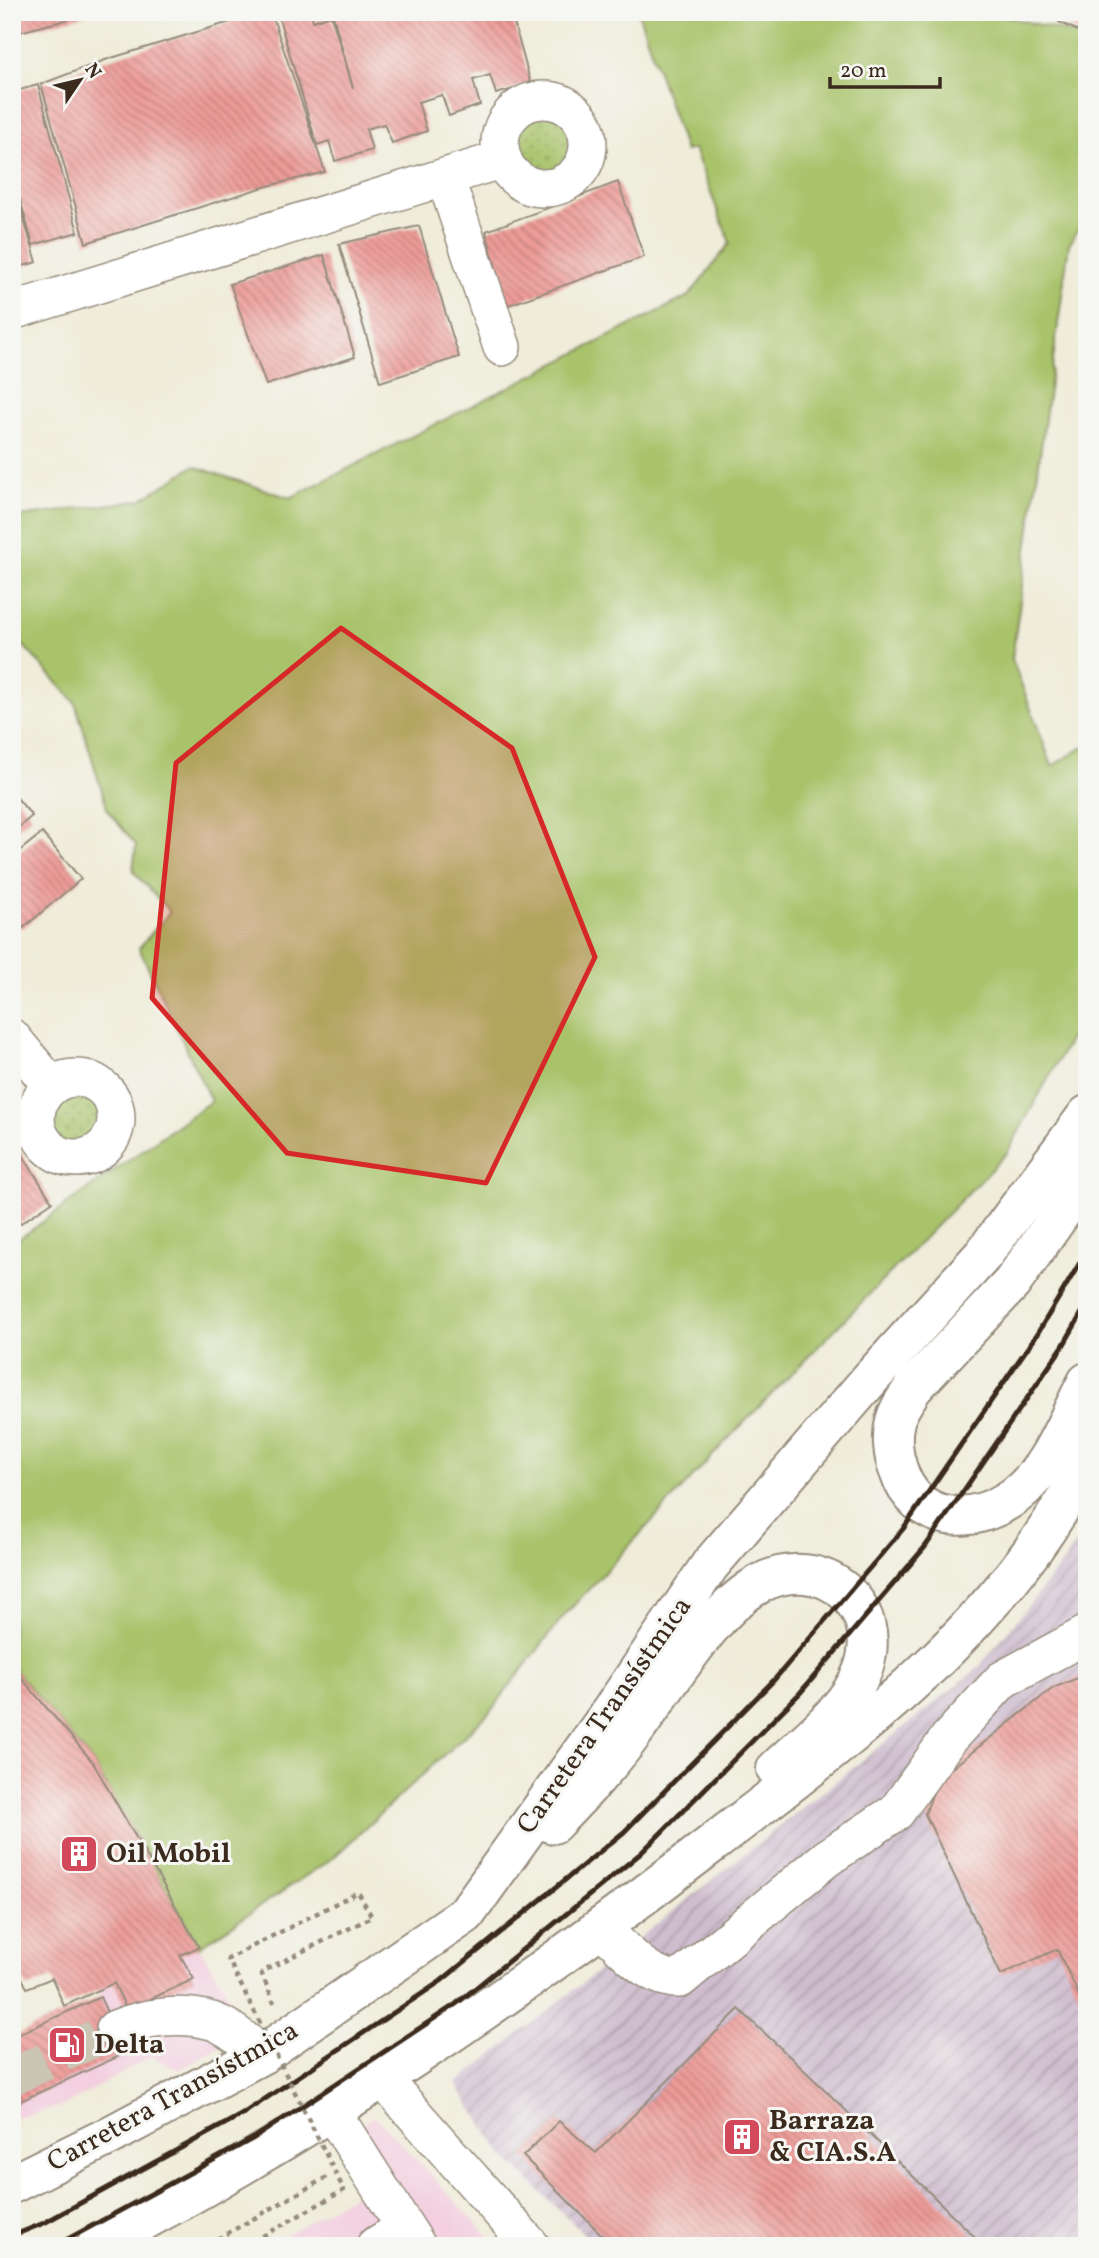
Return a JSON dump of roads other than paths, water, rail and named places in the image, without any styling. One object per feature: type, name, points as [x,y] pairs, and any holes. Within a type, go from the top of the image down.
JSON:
[{"type":"main road","name":"Carretera Transístmica","points":[[12,2184],[263,2054],[466,1914],[609,1714],[709,1565],[871,1378],[983,1255],[1087,1115]]},
{"type":"main road","points":[[1087,1176],[1012,1283],[913,1388],[902,1406],[895,1422],[894,1457],[909,1493],[923,1508],[941,1515],[960,1516],[979,1513],[1016,1495],[1042,1465],[1087,1382]]},
{"type":"main road","points":[[97,2246],[332,2112],[569,1954],[857,1732],[979,1618],[1065,1503],[1087,1459]]},
{"type":"main road","points":[[466,1914],[603,1773],[692,1652],[745,1593],[781,1574],[817,1574],[835,1583],[852,1597],[863,1618],[867,1634],[867,1653],[855,1686],[824,1723],[638,1901]]},
{"type":"street","points":[[12,311],[503,159]]},
{"type":"street","points":[[445,177],[502,346]]},
{"type":"street","points":[[12,1038],[52,1086]]},
{"type":"street","points":[[601,1928],[650,1973],[666,1980],[680,1979],[827,1858],[896,1812],[948,1739],[1002,1680],[1087,1634]]},
{"type":"street","points":[[115,2029],[139,2020],[182,2017],[214,2021],[263,2054]]},
{"type":"street","points":[[383,2079],[531,2246]]},
{"type":"street","points":[[332,2112],[399,2240]]},
{"type":"tunnel","points":[[12,2077],[115,2029]]},
{"type":"railway","points":[[12,2236],[44,2223],[241,2115],[441,1981],[624,1832],[774,1680],[903,1529],[1037,1334],[1087,1251]]},
{"type":"railway","points":[[55,2246],[254,2138],[456,2004],[641,1853],[800,1693],[925,1547],[1063,1346],[1087,1304]]},
{"type":"place","name":"Oil Mobil","points":[[79,1854]]},
{"type":"place","name":"Delta","points":[[67,2045]]},
{"type":"place","name":"Barraza & CIA.S.A","points":[[742,2137]]}]
